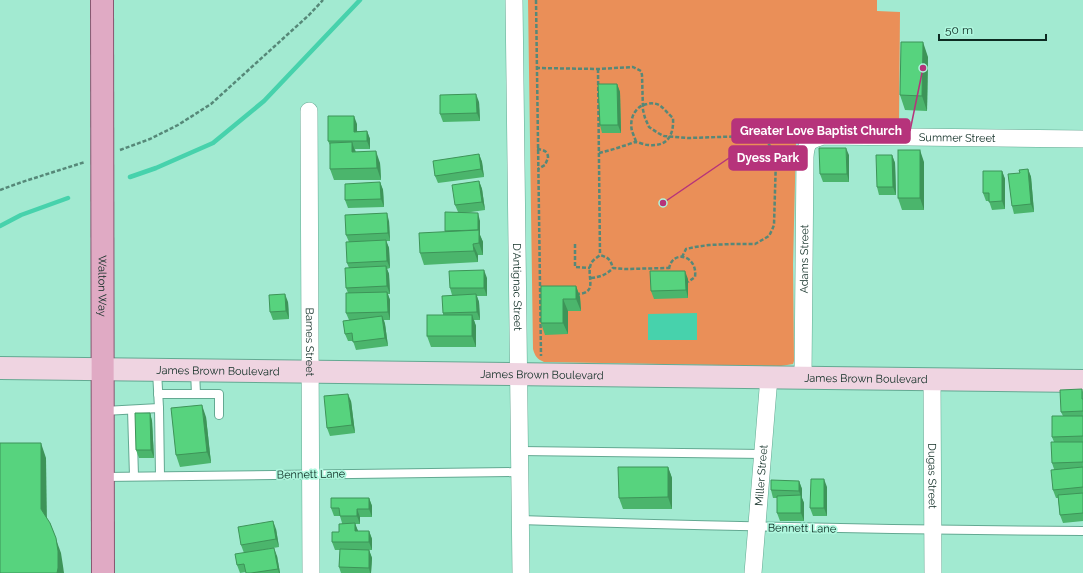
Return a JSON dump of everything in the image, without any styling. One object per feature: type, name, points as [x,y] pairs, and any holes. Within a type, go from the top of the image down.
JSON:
[{"type":"main road","name":"Walton Way","points":[[102,0],[103,573]]},
{"type":"street","name":"D'Antignac Street","points":[[514,0],[521,573]]},
{"type":"street","name":"Barnes Street","points":[[308,111],[311,573]]},
{"type":"street","name":"Summer Street","points":[[808,142],[814,138],[823,136],[1083,139]]},
{"type":"street","name":"Adams Street","points":[[803,377],[805,156],[808,142]]},
{"type":"street","name":"James Brown Boulevard","points":[[0,368],[1083,381]]},
{"type":"street","name":"Miller Street","points":[[753,573],[769,377]]},
{"type":"street","name":"Dugas Street","points":[[932,379],[933,573]]},
{"type":"lane","points":[[157,370],[159,408],[156,437],[160,476]]},
{"type":"lane","points":[[195,370],[196,394]]},
{"type":"lane","points":[[158,394],[219,394],[219,415]]},
{"type":"lane","points":[[102,411],[159,408]]},
{"type":"lane","points":[[132,410],[136,437],[134,476]]},
{"type":"lane","points":[[520,451],[763,454]]},
{"type":"lane","name":"Bennett Lane","points":[[103,477],[520,472]]},
{"type":"lane","name":"Bennett Lane","points":[[520,520],[757,527],[1083,531]]},
{"type":"path","points":[[0,190],[102,160],[178,125],[211,104],[309,15],[323,0]]},
{"type":"path","points":[[536,0],[541,356]]},
{"type":"path","points":[[536,68],[598,69],[633,67],[641,71],[643,105],[645,118],[649,127],[664,136],[688,138],[750,136],[765,139],[773,150],[776,158],[774,225],[769,236],[755,244],[732,244],[686,249],[682,257]]},
{"type":"path","points":[[576,294],[583,294],[588,291],[590,286],[590,268],[592,262],[600,255],[598,69]]},
{"type":"path","points":[[599,153],[636,142],[650,145],[658,145],[665,142],[670,136],[673,118],[659,105],[653,103],[643,105],[638,108],[631,121],[631,129],[636,142]]},
{"type":"path","points":[[537,149],[547,152],[548,158],[545,165],[538,169]]},
{"type":"path","points":[[575,244],[575,267],[590,268]]},
{"type":"path","points":[[600,255],[610,260],[613,268]]},
{"type":"path","points":[[591,278],[603,276],[613,268],[669,270],[674,259],[687,257],[691,260],[695,268],[694,277],[688,282]]},
{"type":"path","points":[[540,294],[547,294]]},
{"type":"shaded area","points":[[528,0],[877,0],[877,11],[900,12],[899,126],[814,126],[802,130],[796,141],[793,264],[793,364],[781,366],[544,362],[537,357],[533,349]]},
{"type":"shaded area","points":[[697,313],[697,340],[648,340],[648,314]]},
{"type":"building","points":[[901,42],[923,42],[922,96],[900,95]]},
{"type":"building","points":[[598,84],[617,84],[618,125],[600,125]]},
{"type":"building","points":[[476,94],[477,113],[440,114],[440,95]]},
{"type":"building","points":[[328,116],[354,116],[354,132],[367,131],[367,141],[328,141]]},
{"type":"building","points":[[352,142],[352,152],[376,151],[377,168],[330,169],[330,143]]},
{"type":"building","points":[[819,148],[846,148],[847,174],[820,174]]},
{"type":"building","points":[[898,150],[920,150],[920,198],[898,198]]},
{"type":"building","points":[[479,154],[481,169],[435,176],[433,161]]},
{"type":"building","points":[[876,155],[892,155],[893,187],[877,187]]},
{"type":"building","points":[[1028,169],[1031,204],[1012,206],[1008,174],[1020,173],[1019,170]]},
{"type":"building","points":[[983,171],[1002,171],[1002,201],[989,202],[989,193],[983,193]]},
{"type":"building","points":[[479,181],[482,202],[455,205],[452,185]]},
{"type":"building","points":[[380,182],[381,199],[345,200],[345,184]]},
{"type":"building","points":[[445,212],[478,213],[478,230],[445,231]]},
{"type":"building","points":[[387,213],[388,233],[346,235],[345,215]]},
{"type":"building","points":[[479,230],[479,243],[473,244],[474,251],[420,253],[419,233]]},
{"type":"building","points":[[386,240],[387,261],[347,263],[346,242]]},
{"type":"building","points":[[386,266],[387,286],[346,288],[345,268]]},
{"type":"building","points":[[484,270],[484,288],[450,288],[449,271]]},
{"type":"building","points":[[650,271],[685,271],[686,290],[651,291]]},
{"type":"building","points":[[541,286],[576,286],[576,299],[563,299],[563,323],[541,323]]},
{"type":"building","points":[[387,292],[388,312],[346,313],[346,293]]},
{"type":"building","points":[[285,294],[286,311],[270,312],[269,295]]},
{"type":"building","points":[[476,294],[477,312],[443,313],[442,296]]},
{"type":"building","points":[[427,315],[472,315],[472,336],[427,336]]},
{"type":"building","points":[[382,316],[385,338],[353,342],[352,333],[345,334],[343,321]]},
{"type":"building","points":[[1082,389],[1083,411],[1061,412],[1060,390]]},
{"type":"building","points":[[348,394],[352,425],[327,428],[324,396]]},
{"type":"building","points":[[202,405],[207,452],[176,455],[171,408]]},
{"type":"building","points":[[135,413],[150,413],[151,450],[136,450]]},
{"type":"building","points":[[1052,416],[1083,416],[1083,436],[1052,437]]},
{"type":"building","points":[[1051,442],[1083,442],[1083,462],[1052,463]]},
{"type":"building","points":[[0,443],[41,443],[41,509],[50,523],[56,538],[58,551],[57,573],[0,573]]},
{"type":"building","points":[[618,467],[668,467],[668,497],[619,498]]},
{"type":"building","points":[[1083,467],[1083,487],[1053,490],[1051,470]]},
{"type":"building","points":[[811,479],[824,479],[824,508],[810,508]]},
{"type":"building","points":[[771,480],[799,481],[799,491],[771,490]]},
{"type":"building","points":[[1083,493],[1083,513],[1060,515],[1058,495]]},
{"type":"building","points":[[801,495],[801,513],[777,513],[777,496]]},
{"type":"building","points":[[331,498],[369,498],[369,509],[357,509],[357,516],[340,516],[339,508],[331,508]]},
{"type":"building","points":[[273,521],[276,539],[241,545],[238,527]]},
{"type":"building","points":[[355,523],[355,531],[369,531],[369,542],[332,542],[332,532],[339,532],[339,524]]},
{"type":"building","points":[[274,548],[278,569],[246,573],[244,564],[237,565],[235,554]]},
{"type":"building","points":[[340,549],[369,550],[369,568],[339,567]]},
{"type":"waterway","points":[[130,177],[156,168],[213,143],[264,101],[360,0]]},
{"type":"waterway","points":[[0,226],[21,215],[68,198]]},
{"type":"place","name":"Greater Love Baptist Church","points":[[923,68]]},
{"type":"place","name":"Dyess Park","points":[[663,203]]}]
